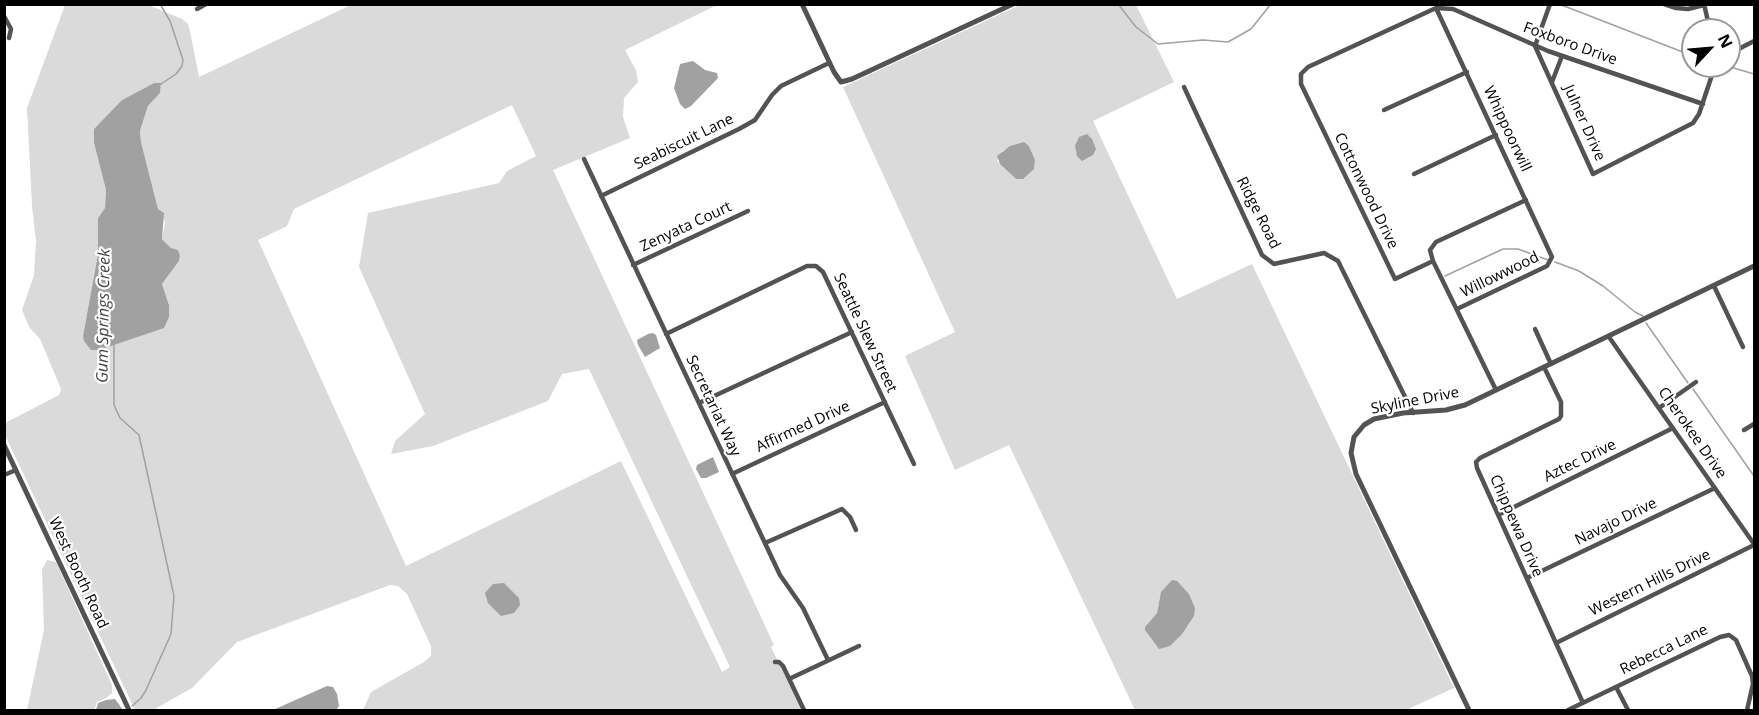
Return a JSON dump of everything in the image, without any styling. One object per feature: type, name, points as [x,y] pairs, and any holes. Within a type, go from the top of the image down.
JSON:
[{"type":"street","points":[[197,9],[206,4]]},
{"type":"street","points":[[802,4],[829,63],[841,82],[852,79],[1013,4]]},
{"type":"street","points":[[1535,46],[1550,4]]},
{"type":"street","points":[[1664,4],[1688,9],[1704,5]]},
{"type":"street","name":"Foxboro Drive","points":[[1437,8],[1453,9],[1535,46],[1703,104]]},
{"type":"street","name":"Whippoorwill","points":[[1437,8],[1551,253],[1552,261]]},
{"type":"street","name":"Cottonwood Drive","points":[[1433,261],[1395,279],[1301,84],[1301,74],[1308,67],[1437,8]]},
{"type":"street","points":[[4,16],[11,30],[9,38]]},
{"type":"street","points":[[1741,48],[1755,41]]},
{"type":"street","name":"Julner Drive","points":[[1535,46],[1593,174],[1693,123],[1703,104]]},
{"type":"street","name":"Julner Drive","points":[[1552,82],[1562,56]]},
{"type":"street","name":"Seabiscuit Lane","points":[[601,196],[755,120],[781,86],[829,63]]},
{"type":"street","points":[[1384,110],[1467,72]]},
{"type":"street","points":[[1703,104],[1711,78]]},
{"type":"street","name":"Ridge Road","points":[[1184,87],[1262,255],[1274,264],[1324,253],[1338,261],[1413,413]]},
{"type":"street","points":[[1414,174],[1496,135]]},
{"type":"street","name":"Secretariat Way","points":[[584,159],[780,574],[803,608],[828,660]]},
{"type":"street","points":[[1496,390],[1433,261],[1430,250],[1436,242],[1526,200]]},
{"type":"street","name":"Zenyata Court","points":[[633,265],[748,211]]},
{"type":"street","name":"Willowwood","points":[[1457,309],[1547,266],[1552,261]]},
{"type":"street","name":"Seattle Slew Street","points":[[666,334],[807,266],[816,266],[823,272],[914,465]]},
{"type":"street","name":"Skyline Drive","points":[[1468,711],[1353,463],[1354,437],[1364,424],[1383,417],[1453,409],[1755,266]]},
{"type":"street","points":[[1713,286],[1743,347]]},
{"type":"street","points":[[1535,329],[1551,364]]},
{"type":"street","points":[[699,404],[852,332]]},
{"type":"street","name":"Cherokee Drive","points":[[1609,337],[1755,544]]},
{"type":"street","name":"Chippewa Drive","points":[[1544,367],[1561,402],[1559,419],[1476,462],[1583,703]]},
{"type":"street","points":[[1659,408],[1696,382]]},
{"type":"street","name":"Affirmed Drive","points":[[732,474],[885,402]]},
{"type":"street","points":[[1744,430],[1755,424]]},
{"type":"street","name":"Aztec Drive","points":[[1498,515],[1673,428]]},
{"type":"street","name":"West Booth Road","points":[[4,445],[129,711]]},
{"type":"street","points":[[4,475],[16,470]]},
{"type":"street","name":"Navajo Drive","points":[[1527,578],[1715,488]]},
{"type":"street","points":[[765,543],[842,509],[850,517],[856,530]]},
{"type":"street","name":"Western Hills Drive","points":[[1556,643],[1755,544]]},
{"type":"street","name":"Rebecca Lane","points":[[1568,711],[1720,637],[1729,635],[1736,640],[1752,676],[1753,684],[1747,711]]},
{"type":"street","points":[[789,679],[859,646]]},
{"type":"street","points":[[775,662],[783,666],[804,711]]},
{"type":"street","points":[[1616,687],[1628,711]]},
{"type":"shaded area","points":[[65,5],[148,5],[182,19],[188,24],[199,77],[351,5],[717,5],[625,50],[636,70],[638,82],[624,98],[623,117],[630,138],[553,170],[802,710],[363,710],[371,692],[431,656],[431,646],[407,594],[398,586],[390,585],[237,642],[192,688],[153,710],[135,710],[5,435],[5,423],[59,395],[61,389],[40,339],[29,327],[22,310],[34,275],[36,241],[27,108]],"holes":[[[154,83],[161,83],[160,93],[148,106],[140,131],[141,142],[158,209],[165,222],[162,239],[171,248],[178,250],[180,256],[179,261],[162,284],[169,305],[164,327],[99,350],[91,350],[83,336],[98,254],[98,218],[105,208],[106,190],[94,143],[94,129],[122,100]],[[512,105],[536,156],[507,171],[499,183],[368,213],[359,267],[425,414],[395,441],[391,454],[433,446],[548,401],[562,374],[589,369],[730,667],[722,672],[621,461],[406,566],[258,240],[287,226],[294,209]]]},
{"type":"shaded area","points":[[1020,5],[1136,5],[1174,82],[1093,121],[1177,299],[1252,264],[1454,688],[1406,710],[1135,710],[1009,445],[955,470],[905,356],[955,332],[843,87]],"holes":[[[1017,144],[1029,146],[1035,160],[1034,169],[1016,179],[997,161],[1002,151]],[[1161,592],[1156,645],[1145,627],[1157,613]]]},
{"type":"shaded area","points":[[47,560],[56,562],[112,685],[112,693],[97,702],[94,710],[27,710],[44,630],[42,569]]},
{"type":"water","points":[[693,61],[705,70],[717,73],[718,78],[691,106],[685,109],[680,104],[674,88],[680,64]]},
{"type":"water","points":[[154,83],[161,83],[160,93],[148,106],[140,131],[158,209],[164,213],[162,239],[171,248],[178,250],[180,256],[179,261],[162,284],[169,305],[169,317],[164,328],[99,350],[91,350],[83,336],[98,254],[98,218],[105,208],[106,190],[94,143],[94,129],[122,100]]},
{"type":"water","points":[[1087,134],[1096,149],[1093,155],[1082,161],[1077,156],[1075,146],[1079,137]]},
{"type":"water","points":[[1024,142],[1029,146],[1035,160],[1034,169],[1023,179],[1016,179],[1000,164],[997,156],[1010,146]]},
{"type":"water","points":[[653,333],[656,335],[660,348],[645,357],[637,340]]},
{"type":"water","points":[[713,457],[719,472],[701,478],[696,469],[697,465]]},
{"type":"water","points":[[1172,580],[1177,581],[1189,594],[1195,608],[1194,616],[1182,634],[1170,646],[1159,649],[1145,627],[1157,613],[1161,592]]},
{"type":"water","points":[[504,583],[519,598],[520,605],[514,613],[501,616],[488,603],[485,593],[493,584]]},
{"type":"water","points":[[327,686],[333,687],[337,694],[339,706],[336,710],[273,710]]},
{"type":"water","points":[[115,699],[123,710],[96,710],[98,703]]},
{"type":"waterway","name":"Gum Springs Creek","points":[[160,4],[170,21],[183,60],[176,74],[161,84]]},
{"type":"waterway","points":[[1118,4],[1136,27],[1158,44],[1203,40],[1228,42],[1251,29],[1271,4]]},
{"type":"waterway","points":[[1559,4],[1681,51]]},
{"type":"waterway","points":[[1741,70],[1754,74]]},
{"type":"waterway","points":[[1445,276],[1503,249],[1518,249],[1548,260]]},
{"type":"waterway","points":[[1555,262],[1579,271],[1643,316]]},
{"type":"waterway","points":[[1646,323],[1688,383]]},
{"type":"waterway","name":"Gum Springs Creek","points":[[114,344],[114,405],[120,418],[139,435],[174,596],[171,634],[146,690],[132,706]]},
{"type":"waterway","points":[[1693,389],[1754,476]]}]
